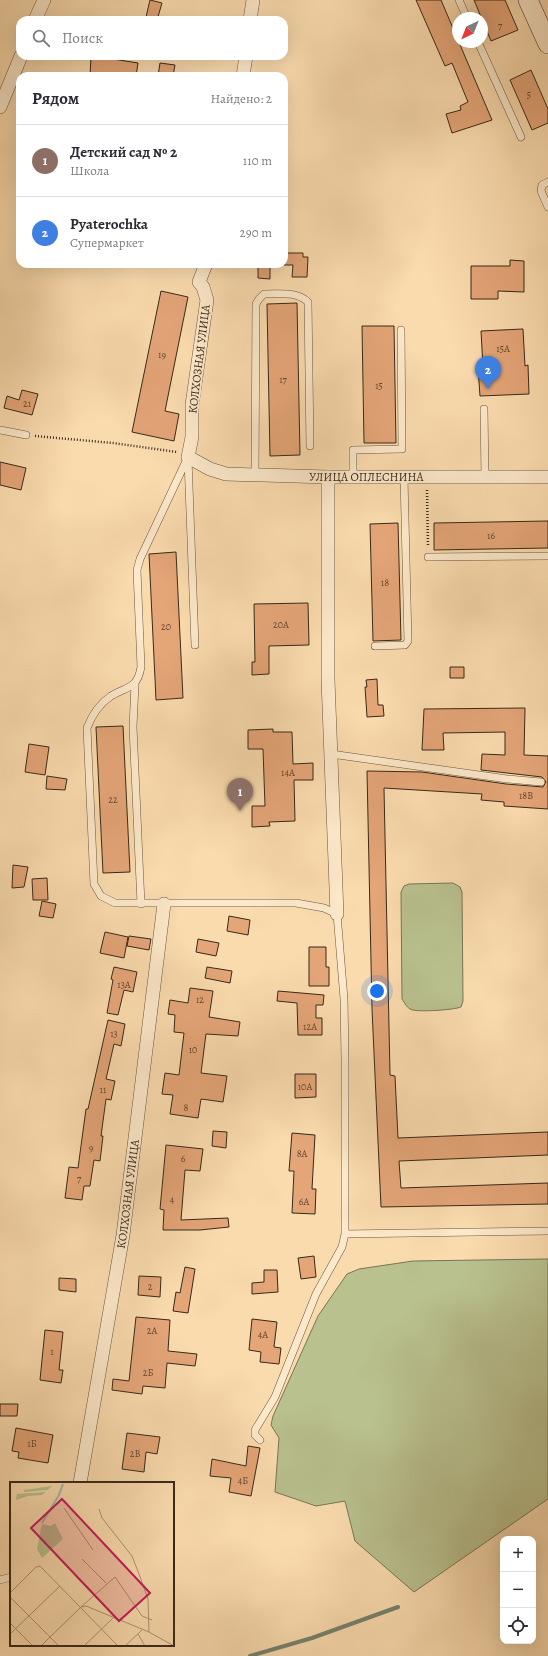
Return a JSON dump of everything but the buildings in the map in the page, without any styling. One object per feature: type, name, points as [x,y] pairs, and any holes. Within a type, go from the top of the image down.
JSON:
[{"type":"main road","points":[[528,0],[548,44]]},
{"type":"street","points":[[37,16],[44,0]]},
{"type":"street","points":[[251,16],[253,0]]},
{"type":"street","points":[[0,107],[19,60]]},
{"type":"street","points":[[244,72],[245,60]]},
{"type":"street","name":"КОЛХОЗНАЯ УЛИЦА","points":[[188,457],[192,436],[192,405],[207,300],[203,287],[199,282],[204,268]]},
{"type":"street","name":"УЛИЦА ОПЛЕСНИНА","points":[[188,457],[210,469],[226,474],[328,477],[548,476]]},
{"type":"street","points":[[328,477],[328,680],[337,914]]},
{"type":"street","name":"КОЛХОЗНАЯ УЛИЦА","points":[[80,1482],[123,1235],[164,904]]},
{"type":"lane","points":[[459,0],[464,12]]},
{"type":"lane","points":[[481,48],[521,137]]},
{"type":"lane","points":[[548,182],[542,185],[541,191],[548,208]]},
{"type":"lane","points":[[255,475],[256,304],[264,294],[296,294],[302,296],[308,302],[310,446]]},
{"type":"lane","points":[[354,477],[353,450],[402,449],[401,330]]},
{"type":"lane","points":[[484,409],[485,477]]},
{"type":"lane","points":[[0,430],[26,435]]},
{"type":"lane","points":[[188,457],[195,645]]},
{"type":"lane","points":[[141,904],[133,727],[135,684],[139,677],[141,667],[137,570],[140,559],[188,457]]},
{"type":"lane","points":[[375,646],[405,645],[408,641],[404,477]]},
{"type":"lane","points":[[428,557],[548,556]]},
{"type":"lane","points":[[135,684],[112,696],[95,710],[87,728],[86,738],[94,884],[101,896],[107,900],[121,904],[296,903],[324,908],[337,914],[344,999],[345,1234],[342,1247],[316,1294],[276,1397],[255,1430],[255,1435],[260,1440]]},
{"type":"lane","points":[[331,754],[507,779],[541,782]]},
{"type":"lane","points":[[345,1234],[548,1231]]},
{"type":"lane","points":[[0,1580],[10,1577]]},
{"type":"path","points":[[26,435],[127,445],[177,452],[188,457]]},
{"type":"path","points":[[426,477],[428,557]]},
{"type":"green space","points":[[453,883],[460,887],[462,892],[463,1001],[461,1007],[417,1011],[406,1006],[402,999],[401,892],[404,886],[409,884]]},
{"type":"green space","points":[[548,1259],[548,1499],[414,1592],[355,1541],[345,1501],[316,1506],[275,1492],[279,1438],[271,1425],[273,1416],[318,1316],[347,1274],[359,1269],[413,1261]]},
{"type":"waterway","points":[[250,1656],[312,1638],[398,1607]]},
{"type":"place","name":"Pyaterochka","points":[[488,389]]},
{"type":"place","name":"Детский сад № 2","points":[[240,811]]}]
